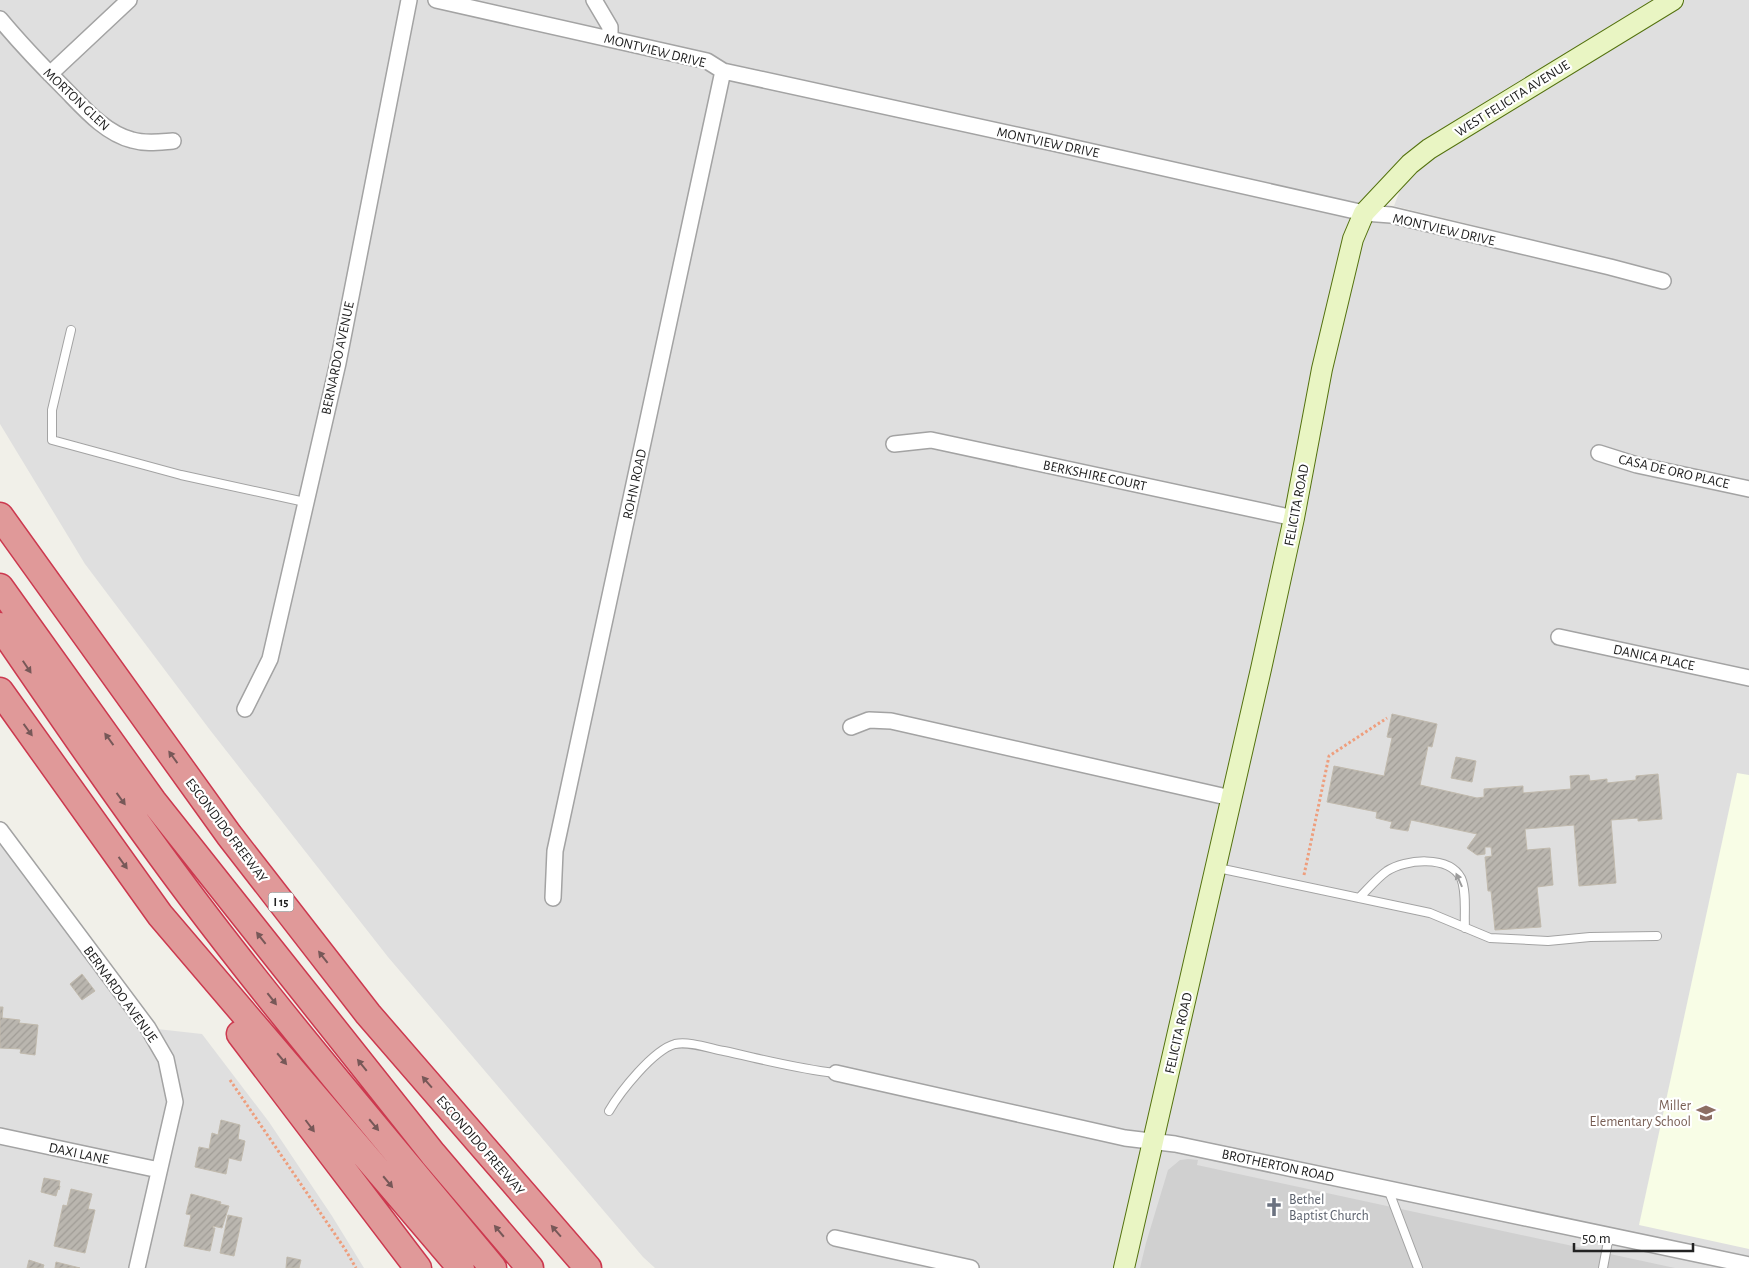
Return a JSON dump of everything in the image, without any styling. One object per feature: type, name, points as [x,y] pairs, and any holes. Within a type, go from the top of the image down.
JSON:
[{"type":"highway","name":"ESCONDIDO FREEWAY","points":[[0,516],[229,835],[368,1014],[588,1268]]},
{"type":"highway","points":[[0,587],[153,800],[433,1154],[530,1268]]},
{"type":"highway","points":[[0,626],[70,729],[193,899],[297,1031],[493,1268]]},
{"type":"highway","points":[[0,691],[160,915],[219,1006],[418,1268]]},
{"type":"highway","points":[[160,915],[461,1268]]},
{"type":"main road","name":"WEST FELICITA AVENUE","points":[[1364,213],[1410,164],[1429,149],[1662,3]]},
{"type":"main road","name":"FELICITA ROAD","points":[[1124,1268],[1294,518],[1322,369],[1354,239],[1364,213]]},
{"type":"street","points":[[50,74],[129,0]]},
{"type":"street","name":"BERNARDO AVENUE","points":[[245,709],[270,659],[338,363],[408,0]]},
{"type":"street","name":"MONTVIEW DRIVE","points":[[436,0],[707,61],[723,72],[1062,145],[1364,213],[1391,216],[1663,281]]},
{"type":"street","points":[[594,0],[610,27],[610,39]]},
{"type":"street","name":"MORTON GLEN","points":[[0,19],[24,48],[86,110],[112,132],[132,140],[154,143],[173,140]]},
{"type":"street","name":"ROHN ROAD","points":[[553,898],[555,851],[723,72]]},
{"type":"street","name":"BERKSHIRE COURT","points":[[894,444],[931,440],[1294,518]]},
{"type":"street","name":"CASA DE ORO PLACE","points":[[1598,452],[1637,465],[1749,489]]},
{"type":"street","name":"DANICA PLACE","points":[[1559,637],[1749,678]]},
{"type":"street","points":[[850,727],[869,720],[891,721],[1231,798]]},
{"type":"street","name":"BERNARDO AVENUE","points":[[0,830],[148,1028],[166,1059],[175,1102],[137,1268]]},
{"type":"street","name":"BROTHERTON ROAD","points":[[836,1073],[1124,1138],[1175,1144],[1749,1265]]},
{"type":"street","name":"DAXI LANE","points":[[0,1136],[159,1170]]},
{"type":"street","points":[[835,1238],[971,1268]]},
{"type":"lane","points":[[71,330],[52,410],[52,440],[182,475],[305,502]]},
{"type":"lane","points":[[1359,898],[1387,872],[1409,862],[1448,865],[1461,878],[1464,893],[1465,928]]},
{"type":"lane","points":[[1216,867],[1430,913],[1490,938],[1548,940],[1657,936]]},
{"type":"lane","points":[[609,1111],[618,1096],[638,1073],[663,1050],[676,1044],[700,1046],[812,1071],[836,1073]]},
{"type":"lane","points":[[1388,1189],[1418,1268]]},
{"type":"lane","points":[[1603,1268],[1609,1236]]},
{"type":"path","points":[[1302,886],[1329,756],[1387,718]]},
{"type":"path","points":[[230,1080],[356,1268]]},
{"type":"shaded area","points":[[0,0],[1749,0],[1749,1268],[655,1268],[643,1257],[388,957],[210,730],[85,564],[0,424]],"holes":[[[1409,166],[1394,206],[1518,236],[1364,213]]]},
{"type":"shaded area","name":"Miller Elementary School","points":[[1737,773],[1749,775],[1749,1249],[1639,1225]]},
{"type":"shaded area","points":[[0,830],[148,1028],[202,1034],[269,1122],[332,1216],[364,1268],[0,1268]]},
{"type":"shaded area","name":"Bethel Baptist Church","points":[[1180,1160],[1198,1160],[1197,1165],[1675,1268],[1140,1268],[1168,1170]]},
{"type":"building","points":[[1392,714],[1437,724],[1432,747],[1428,746],[1420,785],[1477,798],[1484,797],[1484,789],[1523,786],[1523,793],[1571,789],[1570,776],[1589,775],[1590,781],[1607,779],[1607,783],[1636,780],[1636,776],[1658,774],[1662,819],[1638,821],[1638,818],[1611,820],[1616,883],[1579,886],[1574,825],[1525,829],[1527,850],[1550,848],[1553,885],[1537,887],[1541,927],[1495,930],[1491,891],[1488,891],[1485,857],[1492,856],[1491,847],[1485,847],[1485,854],[1477,855],[1467,848],[1477,834],[1411,820],[1408,831],[1390,828],[1392,822],[1376,818],[1377,812],[1327,802],[1334,766],[1384,776],[1392,738],[1387,737]]},
{"type":"building","points":[[1456,757],[1476,761],[1472,782],[1451,778]]},
{"type":"building","points":[[82,974],[95,991],[82,1000],[70,984]]},
{"type":"building","points":[[0,1007],[3,1007],[2,1018],[20,1020],[19,1023],[38,1025],[35,1055],[20,1053],[21,1049],[0,1048]]},
{"type":"building","points":[[221,1120],[240,1125],[238,1139],[245,1141],[241,1161],[229,1158],[226,1174],[195,1167],[199,1147],[209,1149],[212,1133],[218,1135]]},
{"type":"building","points":[[44,1178],[60,1181],[56,1196],[41,1192]]},
{"type":"building","points":[[71,1189],[92,1194],[88,1209],[95,1210],[85,1253],[54,1246],[63,1205],[67,1206]]},
{"type":"building","points":[[191,1194],[229,1206],[222,1228],[213,1226],[215,1228],[210,1251],[184,1246],[191,1215],[186,1214]]},
{"type":"building","points":[[228,1215],[242,1218],[234,1256],[220,1253]]},
{"type":"building","points":[[287,1257],[301,1260],[299,1268],[286,1268]]},
{"type":"building","points":[[29,1260],[44,1265],[43,1268],[27,1268]]},
{"type":"building","points":[[56,1262],[80,1268],[55,1268]]},
{"type":"place","name":"Miller Elementary School","points":[[1706,1113]]},
{"type":"place","name":"Bethel Baptist Church","points":[[1274,1207]]}]
